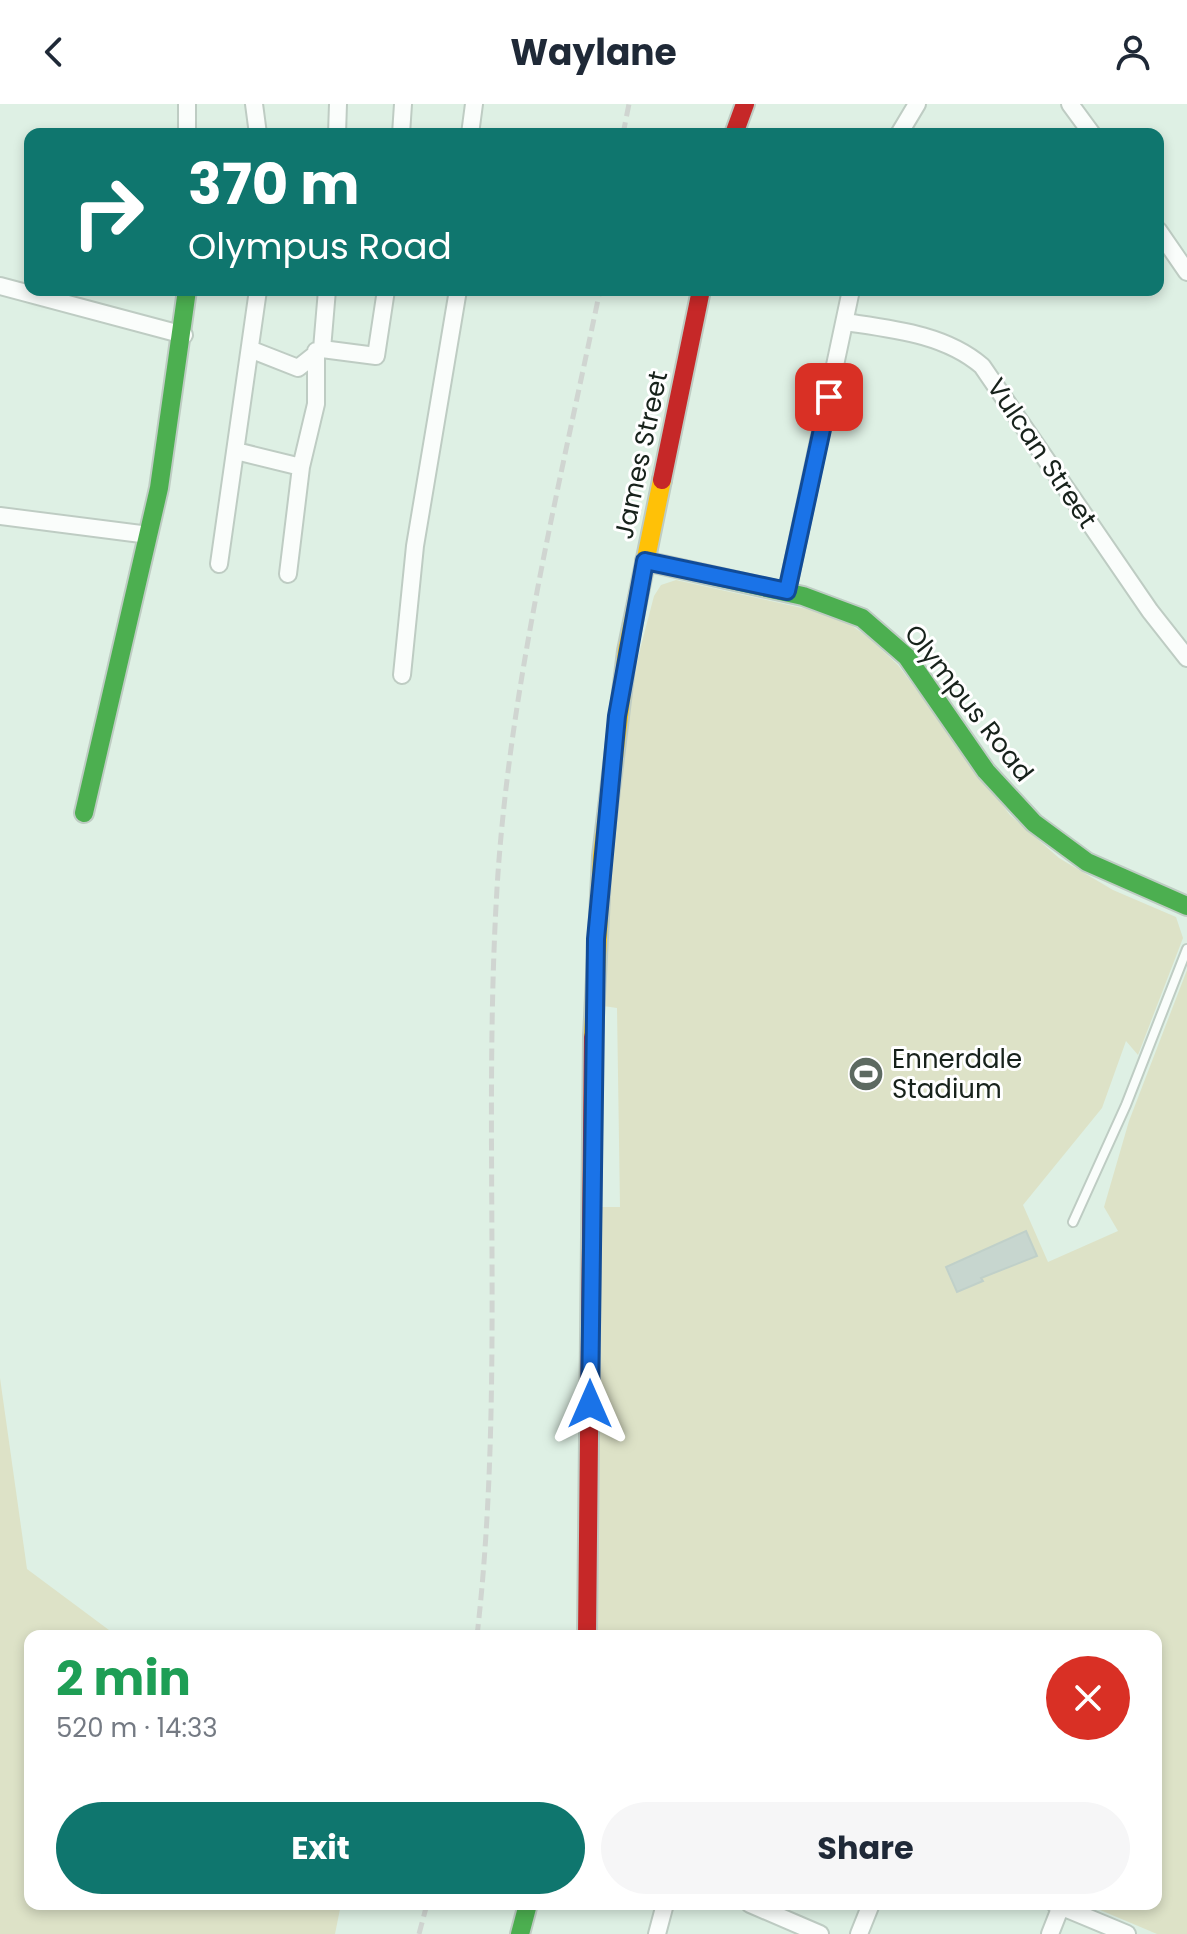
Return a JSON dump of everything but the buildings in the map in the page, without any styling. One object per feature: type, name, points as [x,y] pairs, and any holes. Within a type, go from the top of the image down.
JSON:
[{"type":"street","points":[[187,104],[187,128]]},
{"type":"street","points":[[254,104],[257,128]]},
{"type":"street","points":[[337,128],[338,104]]},
{"type":"street","points":[[401,128],[403,104]]},
{"type":"street","points":[[471,128],[474,104]]},
{"type":"street","points":[[736,128],[745,104]]},
{"type":"street","points":[[903,128],[917,104]]},
{"type":"street","points":[[1070,104],[1088,128]]},
{"type":"street","points":[[1164,239],[1187,272]]},
{"type":"street","points":[[0,286],[24,292]]},
{"type":"street","points":[[38,296],[184,335]]},
{"type":"street","points":[[84,813],[149,535],[184,335],[187,296]]},
{"type":"street","points":[[219,564],[257,296]]},
{"type":"street","points":[[288,574],[301,467],[316,404],[326,296]]},
{"type":"street","points":[[252,350],[298,368],[319,350],[378,355],[385,296]]},
{"type":"street","points":[[402,675],[415,546],[457,296]]},
{"type":"street","name":"James Street","points":[[587,1630],[594,967],[617,716],[645,561],[700,296]]},
{"type":"street","points":[[787,591],[850,296]]},
{"type":"street","name":"Vulcan Street","points":[[845,322],[940,341],[966,353],[982,366],[1158,622],[1187,658]]},
{"type":"street","points":[[236,451],[301,467]]},
{"type":"street","points":[[0,516],[149,535]]},
{"type":"street","name":"Olympus Road","points":[[645,561],[787,591],[842,608],[885,635],[904,654],[998,787],[1048,836],[1105,875],[1187,906]]},
{"type":"street","points":[[520,1934],[526,1910]]},
{"type":"street","points":[[657,1934],[663,1910]]},
{"type":"street","points":[[764,1910],[820,1934]]},
{"type":"street","points":[[859,1934],[869,1910]]},
{"type":"street","points":[[1050,1934],[1057,1910]]},
{"type":"street","points":[[1070,1910],[1127,1934]]},
{"type":"lane","points":[[1073,1222],[1126,1105],[1187,949]]},
{"type":"green space","points":[[676,580],[838,616],[868,637],[898,665],[1010,815],[1059,858],[1113,890],[1176,917],[1183,938],[1138,1055],[1126,1041],[1102,1108],[1023,1205],[1048,1262],[1118,1231],[1104,1207],[1129,1121],[1187,970],[1187,1934],[1157,1934],[1100,1910],[1162,1910],[1162,1630],[596,1630],[601,1207],[620,1207],[617,1008],[603,1006],[607,912],[626,723],[637,661],[654,596],[661,585]]},
{"type":"green space","points":[[0,1378],[27,1569],[109,1630],[24,1630],[24,1910],[340,1910],[335,1934],[0,1934]]},
{"type":"railway","points":[[624,128],[629,104]]},
{"type":"railway","points":[[478,1630],[486,1541],[490,1446],[493,968],[498,873],[514,726],[526,653],[599,296]]},
{"type":"railway","points":[[419,1934],[425,1910]]},
{"type":"traffic: fast","points":[[84,813],[159,488],[186,296]]},
{"type":"traffic: fast","points":[[645,561],[803,596],[862,618],[907,657],[986,771],[1034,823],[1087,862],[1187,906]]},
{"type":"traffic: fast","points":[[520,1934],[526,1910]]},
{"type":"traffic: slow","points":[[593,1037],[602,856],[627,651],[662,480]]},
{"type":"traffic: jam","points":[[736,128],[745,104]]},
{"type":"traffic: jam","points":[[662,480],[700,296]]},
{"type":"traffic: jam","points":[[587,1630],[593,1037]]},
{"type":"place","name":"Ennerdale Stadium","points":[[866,1074]]},
{"type":"route","points":[[590,1404],[594,967],[617,716],[645,561],[787,591],[829,397]]}]
